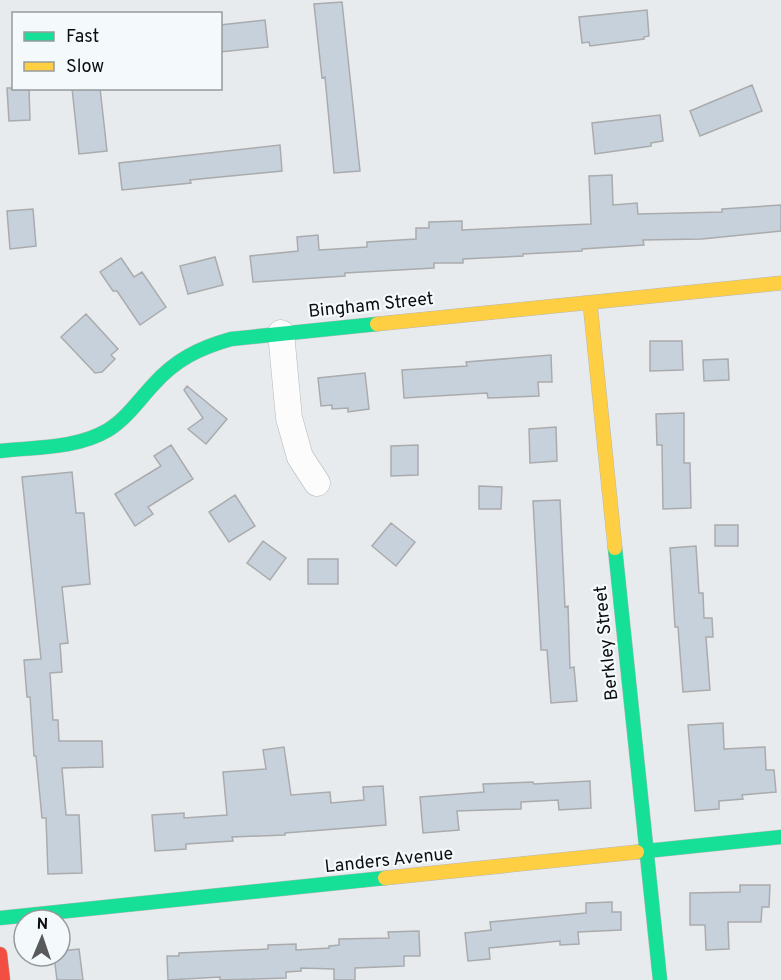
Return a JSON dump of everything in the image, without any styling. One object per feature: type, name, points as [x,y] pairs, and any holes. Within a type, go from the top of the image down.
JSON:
[{"type":"street","name":"Bingham Street","points":[[0,451],[75,442],[108,430],[132,408],[167,369],[195,349],[231,339],[781,283]]},
{"type":"street","name":"Berkley Street","points":[[591,303],[660,980]]},
{"type":"street","points":[[281,333],[289,418],[300,457],[317,483]]},
{"type":"street","name":"Landers Avenue","points":[[0,918],[781,837]]},
{"type":"street","points":[[0,954],[3,980]]},
{"type":"building","points":[[342,2],[360,171],[334,173],[325,77],[322,78],[314,4]]},
{"type":"building","points":[[647,10],[649,36],[644,39],[590,46],[589,42],[582,43],[579,17]]},
{"type":"building","points":[[265,20],[268,47],[222,52],[222,25]]},
{"type":"building","points":[[752,85],[762,111],[700,136],[690,111]]},
{"type":"building","points":[[7,88],[29,90],[30,120],[9,121]]},
{"type":"building","points":[[72,90],[100,90],[107,151],[79,154]]},
{"type":"building","points":[[660,115],[663,141],[651,143],[651,146],[595,154],[592,123]]},
{"type":"building","points":[[280,145],[282,171],[190,180],[191,183],[122,190],[119,163]]},
{"type":"building","points":[[612,175],[613,205],[637,203],[638,214],[722,212],[722,209],[781,205],[781,231],[702,239],[643,240],[644,245],[463,259],[463,263],[434,263],[434,268],[345,273],[345,276],[253,282],[250,256],[298,251],[297,237],[318,235],[319,250],[367,247],[367,242],[416,239],[416,228],[429,228],[429,222],[462,221],[462,230],[591,224],[589,176]]},
{"type":"building","points":[[33,209],[36,246],[10,249],[7,211]]},
{"type":"building","points":[[215,257],[223,285],[188,294],[180,266]]},
{"type":"building","points":[[121,258],[134,277],[142,272],[166,307],[140,325],[117,291],[113,291],[100,272]]},
{"type":"building","points":[[86,314],[118,349],[111,355],[115,359],[102,372],[95,373],[61,337]]},
{"type":"building","points":[[650,341],[682,341],[683,370],[650,371]]},
{"type":"building","points":[[551,355],[552,382],[538,382],[539,396],[488,398],[487,393],[404,398],[402,370],[467,366],[466,362]]},
{"type":"building","points":[[728,359],[729,380],[704,381],[703,360]]},
{"type":"building","points":[[365,373],[369,409],[348,412],[348,408],[332,409],[332,405],[321,406],[318,378]]},
{"type":"building","points":[[187,386],[227,419],[206,444],[188,429],[203,418],[184,390]]},
{"type":"building","points":[[684,413],[684,463],[690,463],[691,508],[663,509],[662,445],[657,445],[656,414]]},
{"type":"building","points":[[556,427],[557,461],[530,463],[529,429]]},
{"type":"building","points":[[171,445],[193,479],[148,507],[153,514],[135,526],[115,494],[161,466],[154,456]]},
{"type":"building","points":[[418,445],[418,475],[391,476],[391,446]]},
{"type":"building","points":[[72,472],[76,513],[84,513],[90,584],[62,587],[68,643],[60,644],[62,672],[50,673],[53,720],[58,720],[59,741],[102,741],[103,767],[62,768],[66,815],[79,815],[82,873],[48,874],[46,818],[42,818],[24,660],[41,659],[22,477]]},
{"type":"building","points":[[479,486],[502,487],[501,509],[479,509]]},
{"type":"building","points":[[235,495],[255,526],[229,542],[209,512]]},
{"type":"building","points":[[560,500],[570,668],[574,667],[577,701],[551,703],[547,650],[541,650],[533,501]]},
{"type":"building","points":[[391,523],[415,542],[396,566],[372,546]]},
{"type":"building","points":[[715,525],[738,525],[738,546],[715,546]]},
{"type":"building","points":[[263,541],[286,558],[270,580],[247,563]]},
{"type":"building","points":[[696,546],[699,593],[703,593],[704,618],[712,618],[713,637],[706,637],[710,690],[683,692],[678,627],[675,627],[670,548]]},
{"type":"building","points":[[308,559],[338,559],[338,584],[308,584]]},
{"type":"building","points":[[723,723],[724,749],[765,747],[766,770],[774,770],[776,792],[742,795],[743,799],[719,801],[719,809],[695,811],[688,725]]},
{"type":"building","points":[[284,747],[291,795],[330,792],[331,803],[364,800],[363,787],[383,786],[386,825],[285,833],[285,835],[232,837],[233,841],[186,844],[186,849],[155,851],[152,815],[184,813],[184,818],[227,815],[223,772],[266,769],[263,750]]},
{"type":"building","points":[[590,781],[591,808],[559,810],[558,800],[521,802],[521,809],[457,811],[459,830],[423,833],[420,797],[484,792],[483,784]]},
{"type":"building","points":[[740,885],[770,885],[769,907],[762,907],[761,922],[728,922],[729,949],[706,950],[705,925],[690,925],[690,893],[740,892]]},
{"type":"building","points":[[612,902],[612,912],[621,912],[621,930],[578,932],[579,944],[560,945],[560,941],[489,948],[490,959],[468,961],[465,933],[491,930],[490,922],[586,913],[586,903]]},
{"type":"building","points":[[419,931],[420,956],[404,956],[404,966],[355,968],[355,980],[334,980],[334,969],[301,968],[301,971],[286,972],[286,978],[220,980],[220,977],[168,980],[167,956],[179,956],[179,953],[268,949],[268,945],[296,944],[296,950],[329,948],[329,946],[339,945],[339,939],[389,938],[388,932]]},
{"type":"building","points":[[79,949],[83,980],[57,980],[56,968],[72,968],[72,950]]},
{"type":"traffic: fast","points":[[0,451],[69,444],[96,436],[121,420],[161,376],[179,362],[219,343],[231,339],[377,324]]},
{"type":"traffic: fast","points":[[615,548],[660,980]]},
{"type":"traffic: fast","points":[[637,852],[781,837]]},
{"type":"traffic: fast","points":[[0,918],[385,878]]},
{"type":"traffic: slow","points":[[377,324],[781,283]]},
{"type":"traffic: slow","points":[[590,303],[615,548]]},
{"type":"traffic: slow","points":[[385,878],[637,852]]},
{"type":"traffic: jam","points":[[0,954],[3,980]]}]
